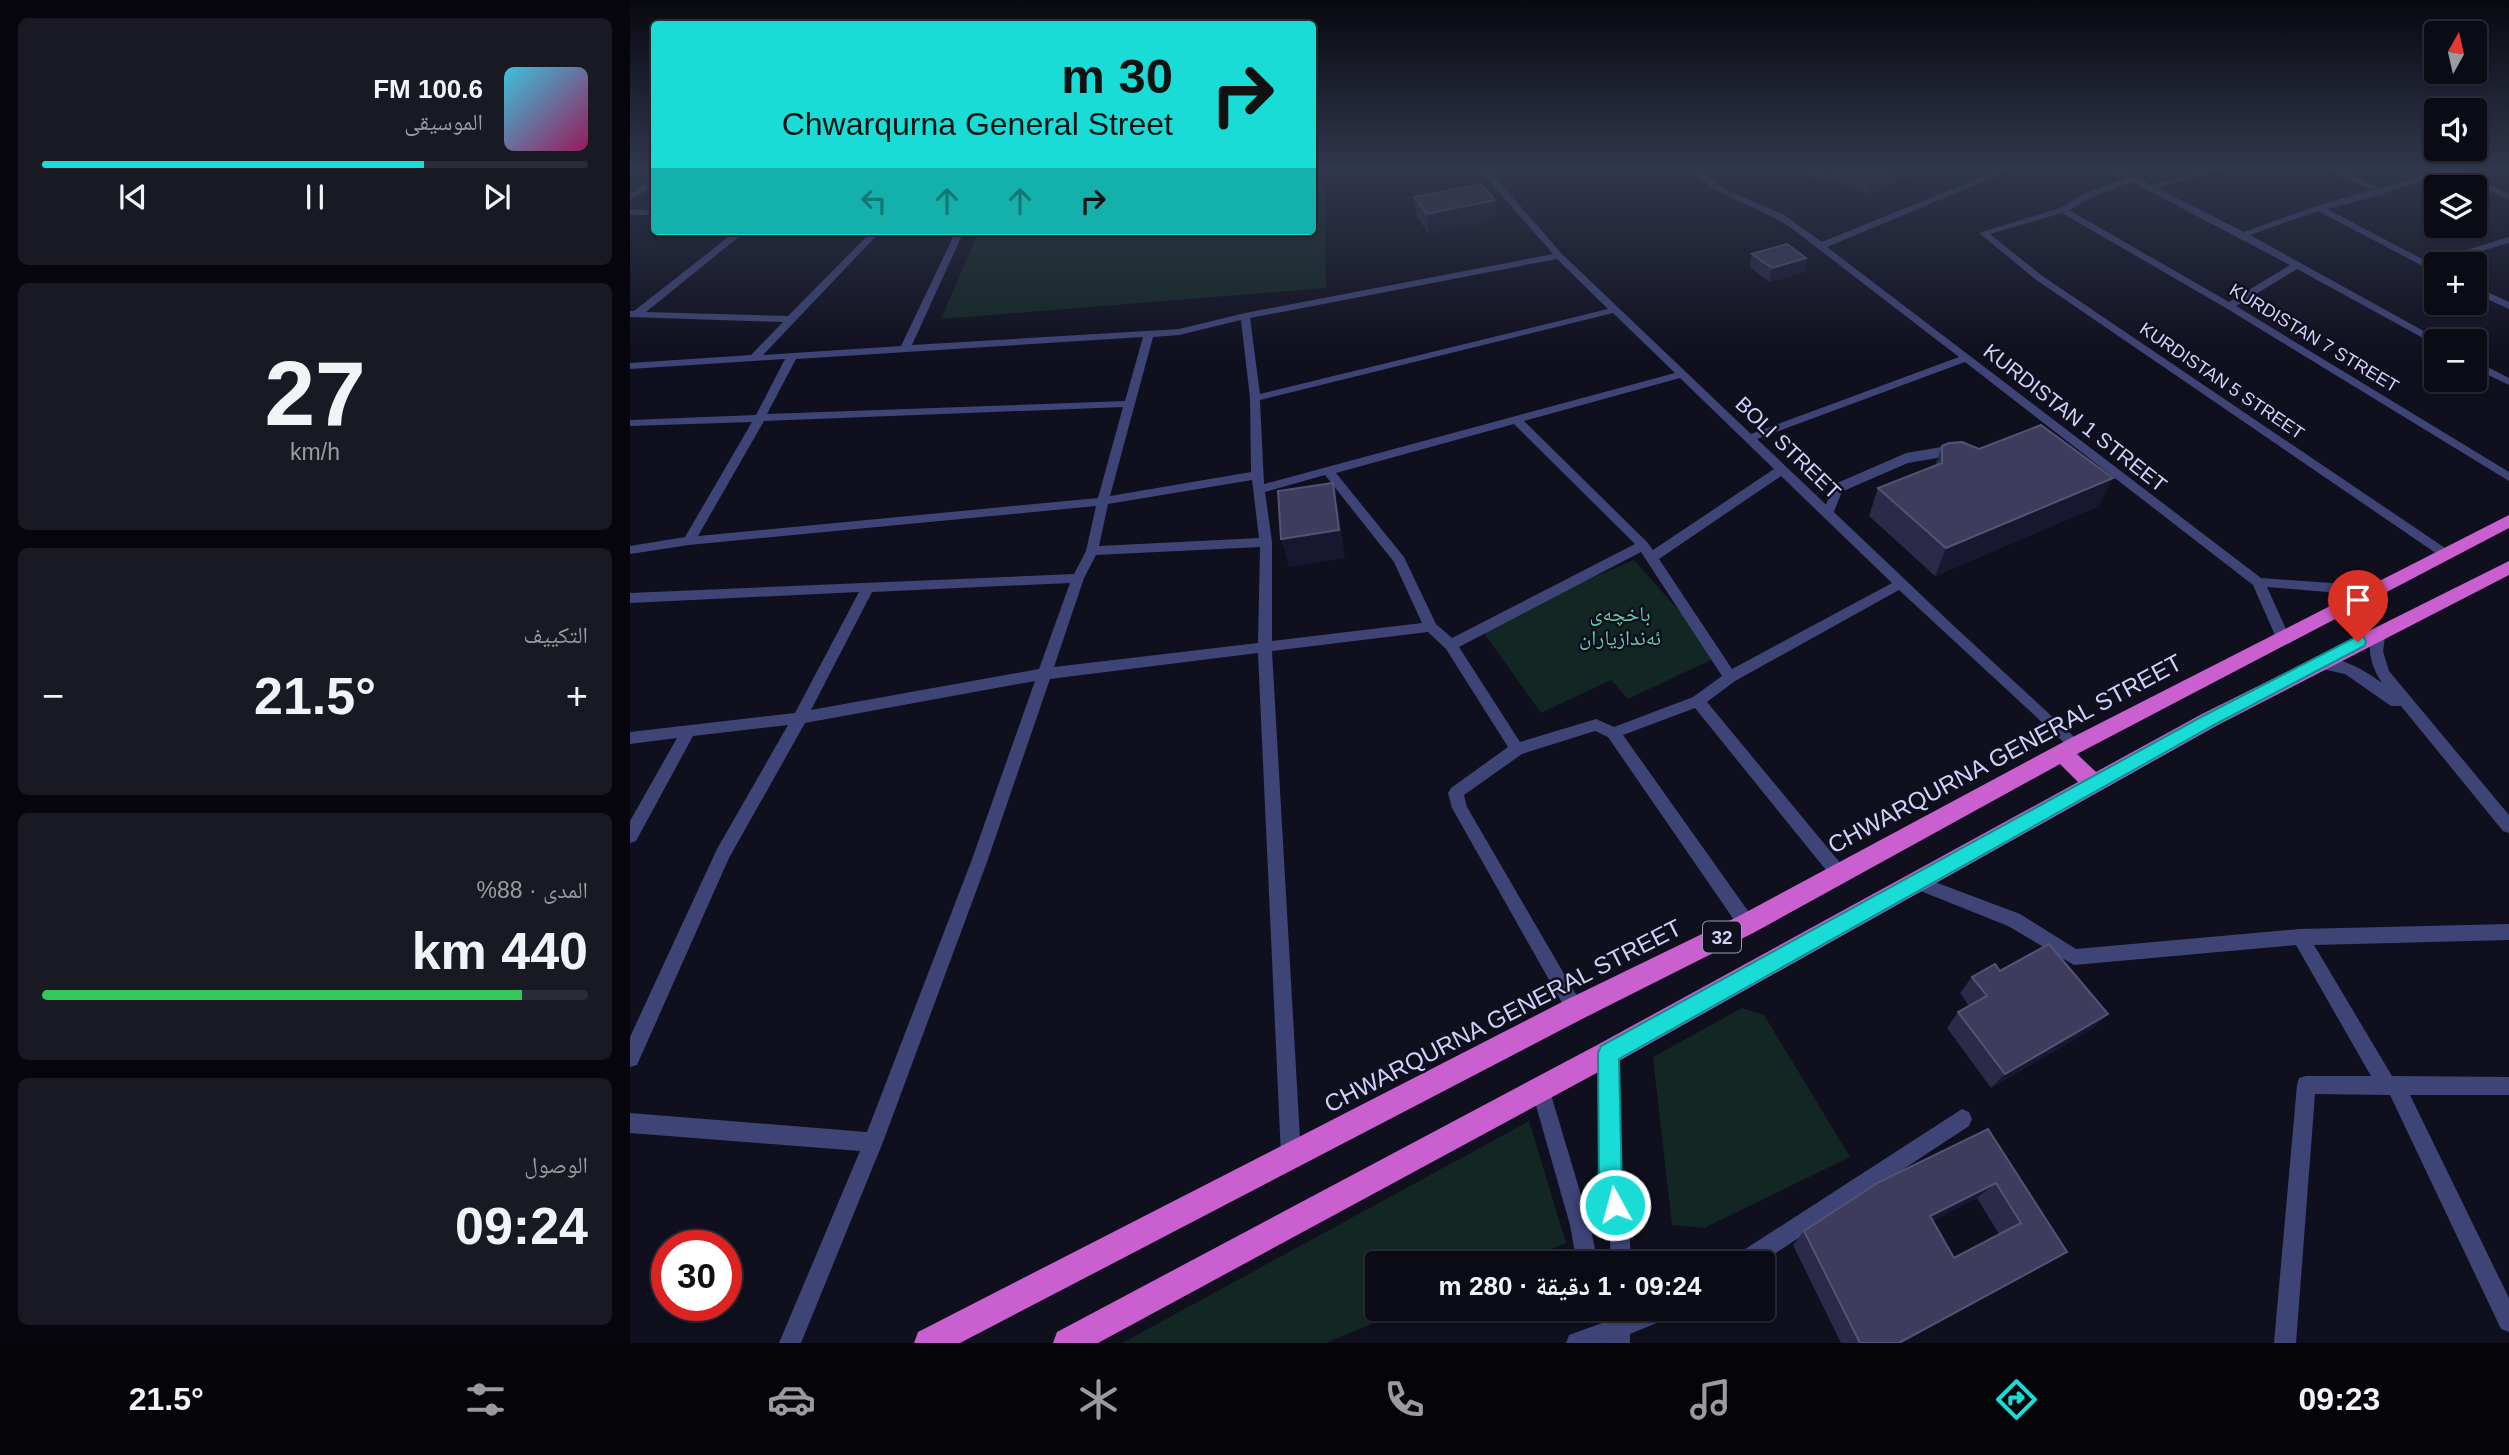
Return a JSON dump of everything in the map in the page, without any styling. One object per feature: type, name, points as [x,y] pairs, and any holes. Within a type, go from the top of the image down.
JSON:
[{"type":"highway","name":"CHWARQURNA GENERAL STREET","points":[[929,1343],[1575,1009],[1747,924],[2069,749],[2509,521]]},
{"type":"highway","name":"32","points":[[1068,1343],[1608,1053],[2318,663],[2509,566]]},
{"type":"highway","points":[[2069,749],[2095,785]]},
{"type":"street","name":"BOLI STREET","points":[[1538,232],[1559,256],[1783,469],[2069,749]]},
{"type":"street","name":"KURDISTAN 1 STREET","points":[[1800,232],[2258,582],[2283,638]]},
{"type":"street","points":[[1821,246],[1856,232]]},
{"type":"street","name":"KURDISTAN 5 STREET","points":[[1988,232],[1983,233],[2038,277],[2444,553]]},
{"type":"street","name":"KURDISTAN 7 STREET","points":[[2100,232],[2509,477]]},
{"type":"street","points":[[2236,232],[2424,335]]},
{"type":"street","points":[[2243,235],[2252,232]]},
{"type":"street","points":[[2364,232],[2424,263]]},
{"type":"street","points":[[634,314],[737,235]]},
{"type":"street","points":[[754,358],[873,235]]},
{"type":"street","points":[[906,347],[958,235]]},
{"type":"street","points":[[2474,252],[2509,240]]},
{"type":"street","points":[[630,366],[1179,332],[1245,316],[1559,256]]},
{"type":"street","points":[[2228,306],[2297,265]]},
{"type":"street","points":[[2487,295],[2509,306]]},
{"type":"street","points":[[1255,398],[1615,310]]},
{"type":"street","points":[[634,314],[791,319]]},
{"type":"street","points":[[1245,316],[1255,398],[1258,482],[1266,542],[1265,647],[1291,1156]]},
{"type":"street","points":[[790,1343],[873,1142],[979,862],[1078,578],[1091,551],[1149,334]]},
{"type":"street","points":[[689,541],[793,355]]},
{"type":"street","points":[[1750,438],[1966,358]]},
{"type":"street","points":[[2487,370],[2509,382]]},
{"type":"street","points":[[630,550],[689,541],[1103,501],[1329,472],[1684,374]]},
{"type":"street","points":[[630,424],[1129,404]]},
{"type":"street","points":[[1516,419],[1643,545],[1731,677]]},
{"type":"street","points":[[1652,557],[1783,469]]},
{"type":"street","points":[[1329,472],[1400,559],[1431,627],[1451,645],[1517,749]]},
{"type":"street","points":[[1091,551],[1266,542]]},
{"type":"street","points":[[1451,645],[1643,545]]},
{"type":"street","points":[[630,598],[1078,578]]},
{"type":"street","points":[[2258,582],[2374,591]]},
{"type":"street","points":[[1613,733],[1699,701],[1731,677],[1900,584]]},
{"type":"street","points":[[630,1058],[723,854],[800,718],[868,587]]},
{"type":"street","points":[[630,738],[800,718],[1043,674],[1431,627]]},
{"type":"street","points":[[2379,631],[2374,649],[2381,670],[2416,719],[2509,826]]},
{"type":"street","points":[[2318,663],[2334,665],[2360,675],[2416,719]]},
{"type":"street","points":[[1699,701],[1840,875]]},
{"type":"street","points":[[1575,1009],[1460,808],[1457,793],[1517,749],[1596,725],[1613,733],[1747,924]]},
{"type":"street","points":[[630,836],[689,730]]},
{"type":"street","points":[[1919,883],[2014,920],[2074,957],[2300,937],[2509,932]]},
{"type":"street","points":[[2300,937],[2392,1087],[2509,1321]]},
{"type":"street","points":[[1608,1053],[1611,1190],[1619,1220],[1620,1251]]},
{"type":"street","points":[[2285,1343],[2306,1086],[2509,1086]]},
{"type":"street","points":[[1540,1088],[1585,1251]]},
{"type":"street","points":[[1760,1251],[1962,1119]]},
{"type":"street","points":[[630,1123],[873,1142]]},
{"type":"street","points":[[1577,1343],[1615,1323]]},
{"type":"lane","points":[[1828,513],[1838,488],[1875,471],[1907,458],[1945,450],[1971,449]]},
{"type":"green space","points":[[1316,232],[1326,232],[1326,288],[941,319],[977,235],[1316,235]]},
{"type":"green space","name":"باخچەی ئەندازیاران","points":[[1634,560],[1719,656],[1628,699],[1611,680],[1541,713],[1479,626]]},
{"type":"green space","points":[[1742,1008],[1764,1015],[1850,1157],[1704,1228],[1672,1225],[1653,1057]]},
{"type":"green space","points":[[1529,1121],[1566,1243],[1546,1251],[1365,1251],[1365,1321],[1378,1321],[1326,1343],[1122,1343]]},
{"type":"building","points":[[1787,244],[1806,258],[1772,268],[1752,254]]},
{"type":"building","points":[[2041,425],[2113,478],[1946,548],[1878,488],[1942,463],[1942,446],[1949,443],[1962,442],[1979,449]]},
{"type":"building","points":[[1333,483],[1339,530],[1281,539],[1278,491]]},
{"type":"building","points":[[2049,944],[2108,1014],[2005,1074],[1958,1012],[1987,996],[1972,977],[1995,964],[2000,971]]},
{"type":"building","points":[[1988,1129],[2067,1252],[1899,1343],[1860,1343],[1804,1231],[1879,1182]],"holes":[[[1996,1183],[2021,1223],[1954,1258],[1930,1216]]]},
{"type":"route","points":[[1615,1205],[1611,1190],[1608,1053],[1919,883],[2208,720],[2358,642]]}]
